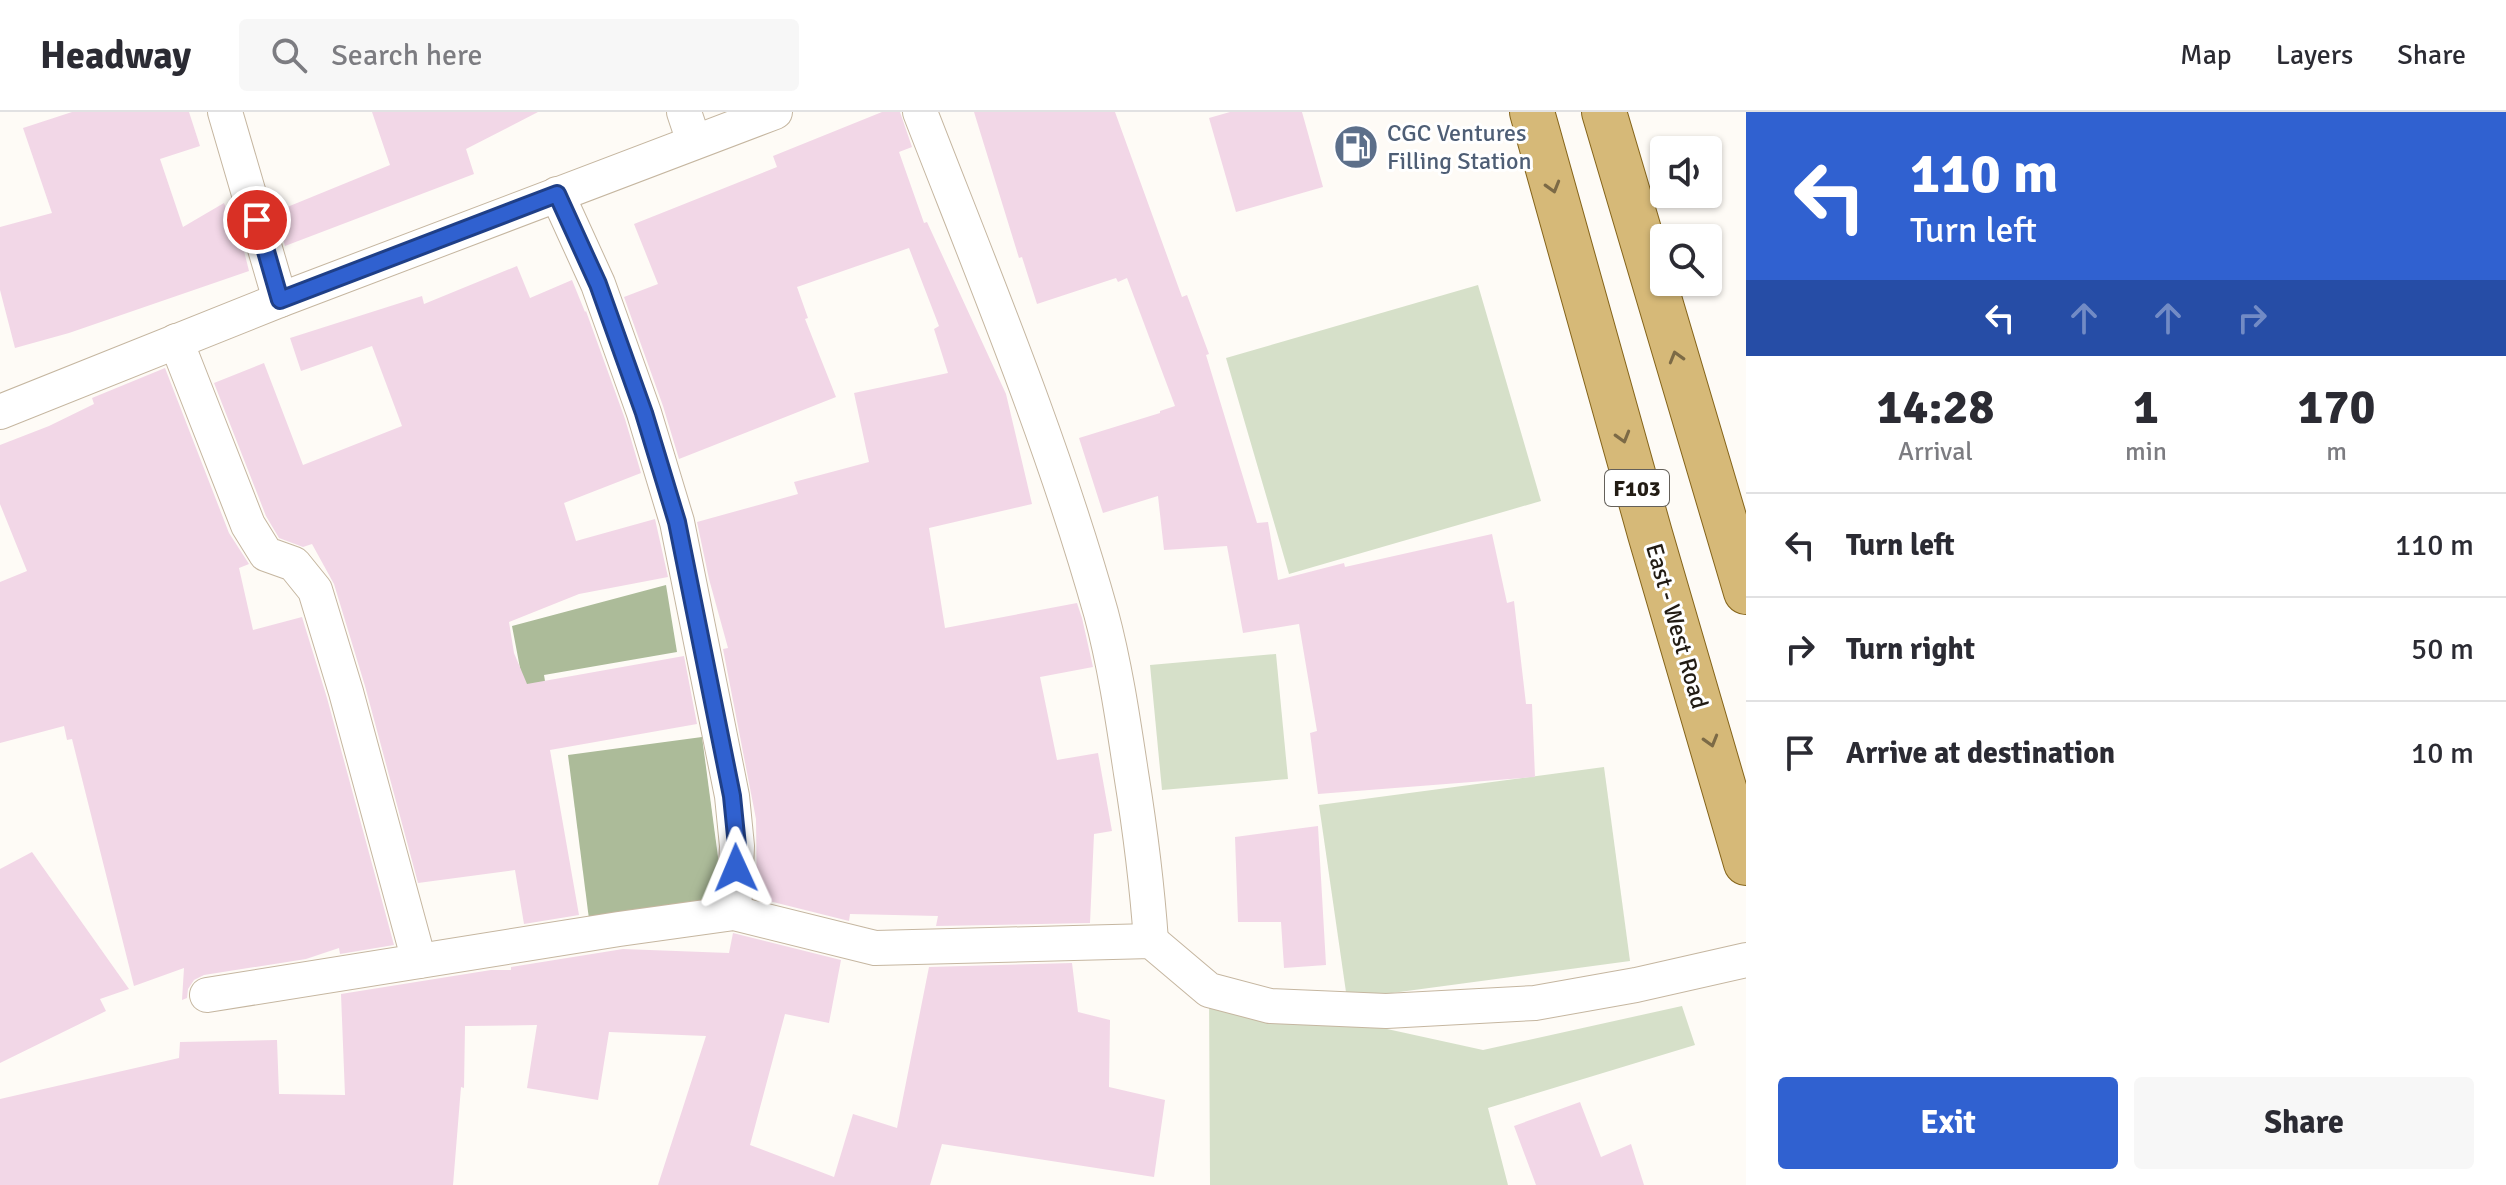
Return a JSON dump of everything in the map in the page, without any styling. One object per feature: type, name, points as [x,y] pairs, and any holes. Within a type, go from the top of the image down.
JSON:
[{"type":"main road","name":"East - West Road","points":[[1532,112],[1746,863]]},
{"type":"main road","points":[[1604,112],[1735,513],[1746,592]]},
{"type":"street","points":[[225,112],[280,300]]},
{"type":"street","points":[[0,412],[557,194],[689,127],[775,112]]},
{"type":"street","points":[[920,112],[1055,468],[1101,614],[1123,718],[1147,881],[1151,941]]},
{"type":"street","points":[[557,194],[598,284],[644,413],[677,522],[732,796],[737,846],[734,913]]},
{"type":"street","points":[[176,341],[248,525],[266,554],[294,564],[315,590],[419,961]]},
{"type":"street","points":[[207,995],[734,913],[875,948],[1151,941],[1209,990],[1270,1006],[1386,1011],[1535,1003],[1636,985],[1746,960]]},
{"type":"green space","points":[[1478,285],[1541,501],[1289,574],[1226,358]]},
{"type":"green space","points":[[666,585],[677,652],[544,675],[549,705],[528,710],[512,626]]},
{"type":"green space","points":[[1276,654],[1288,779],[1162,790],[1150,665]]},
{"type":"green space","points":[[702,737],[724,902],[589,919],[568,755]]},
{"type":"green space","points":[[1604,767],[1630,961],[1347,999],[1319,805]]},
{"type":"green space","points":[[1209,990],[1483,1050],[1682,1006],[1695,1045],[1488,1108],[1508,1185],[1210,1185]]},
{"type":"building","points":[[72,112],[189,112],[200,146],[160,159],[183,227],[224,203],[234,229],[238,227],[249,271],[69,333],[15,348],[0,290],[0,227],[52,213],[23,128]]},
{"type":"building","points":[[372,112],[538,112],[466,149],[474,174],[285,246],[275,212],[390,165]]},
{"type":"building","points":[[882,112],[900,112],[912,147],[899,152],[924,223],[927,222],[1006,394],[1032,504],[929,528],[945,628],[1077,603],[1082,618],[1093,667],[1040,677],[1057,760],[1098,753],[1112,831],[1094,834],[1090,923],[936,926],[938,916],[850,914],[849,921],[757,898],[756,819],[723,649],[728,648],[697,522],[798,494],[794,482],[869,462],[854,393],[948,373],[934,329],[939,326],[909,248],[797,287],[808,318],[805,319],[836,397],[679,459],[624,297],[658,284],[634,224],[777,167],[773,156]]},
{"type":"building","points":[[974,112],[1115,112],[1182,297],[1187,295],[1209,354],[1206,355],[1257,523],[1268,522],[1278,580],[1344,563],[1345,567],[1492,534],[1507,603],[1514,601],[1526,704],[1532,704],[1535,777],[1318,794],[1310,733],[1317,731],[1299,624],[1243,633],[1227,546],[1164,550],[1158,496],[1103,513],[1079,438],[1175,406],[1127,278],[1118,282],[1116,278],[1037,304],[1022,257],[1019,258]]},
{"type":"building","points":[[1230,112],[1302,112],[1323,187],[1236,212],[1209,118]]},
{"type":"building","points":[[517,266],[530,298],[572,280],[625,419],[641,473],[564,503],[576,541],[655,519],[668,577],[579,594],[509,622],[514,653],[527,684],[684,656],[697,724],[550,750],[579,915],[524,924],[515,870],[418,883],[334,584],[312,544],[303,547],[279,538],[266,516],[214,383],[264,363],[303,465],[402,426],[372,346],[301,371],[290,338],[422,296],[424,304]]},
{"type":"building","points":[[165,368],[229,533],[249,564],[239,568],[253,630],[302,617],[394,945],[340,954],[339,948],[306,959],[204,975],[194,980],[187,998],[182,1000],[184,968],[134,986],[72,739],[67,740],[64,726],[0,743],[0,582],[27,571],[0,504],[0,445],[94,404],[92,398]]},
{"type":"building","points":[[1318,826],[1326,965],[1284,968],[1281,922],[1238,922],[1235,837]]},
{"type":"building","points":[[32,852],[129,989],[100,999],[106,1011],[0,1063],[0,869]]},
{"type":"building","points":[[733,933],[841,960],[829,1023],[785,1014],[750,1145],[834,1177],[853,1114],[897,1128],[929,967],[1072,963],[1078,1012],[1110,1020],[1109,1087],[1165,1100],[1154,1177],[942,1144],[930,1185],[658,1185],[706,1036],[609,1032],[598,1100],[527,1088],[537,1025],[465,1026],[464,1088],[461,1087],[453,1185],[0,1185],[0,1099],[179,1058],[180,1042],[277,1040],[279,1094],[345,1095],[341,994],[491,970],[511,970],[511,967],[623,949],[729,953]]},
{"type":"building","points":[[1580,1102],[1601,1157],[1631,1144],[1644,1185],[1536,1185],[1514,1126]]},
{"type":"place","name":"CGC Ventures Filling Station","points":[[1356,147]]},
{"type":"route","points":[[257,220],[280,300],[557,194],[598,284],[644,413],[677,522],[732,796],[736,868]]}]
